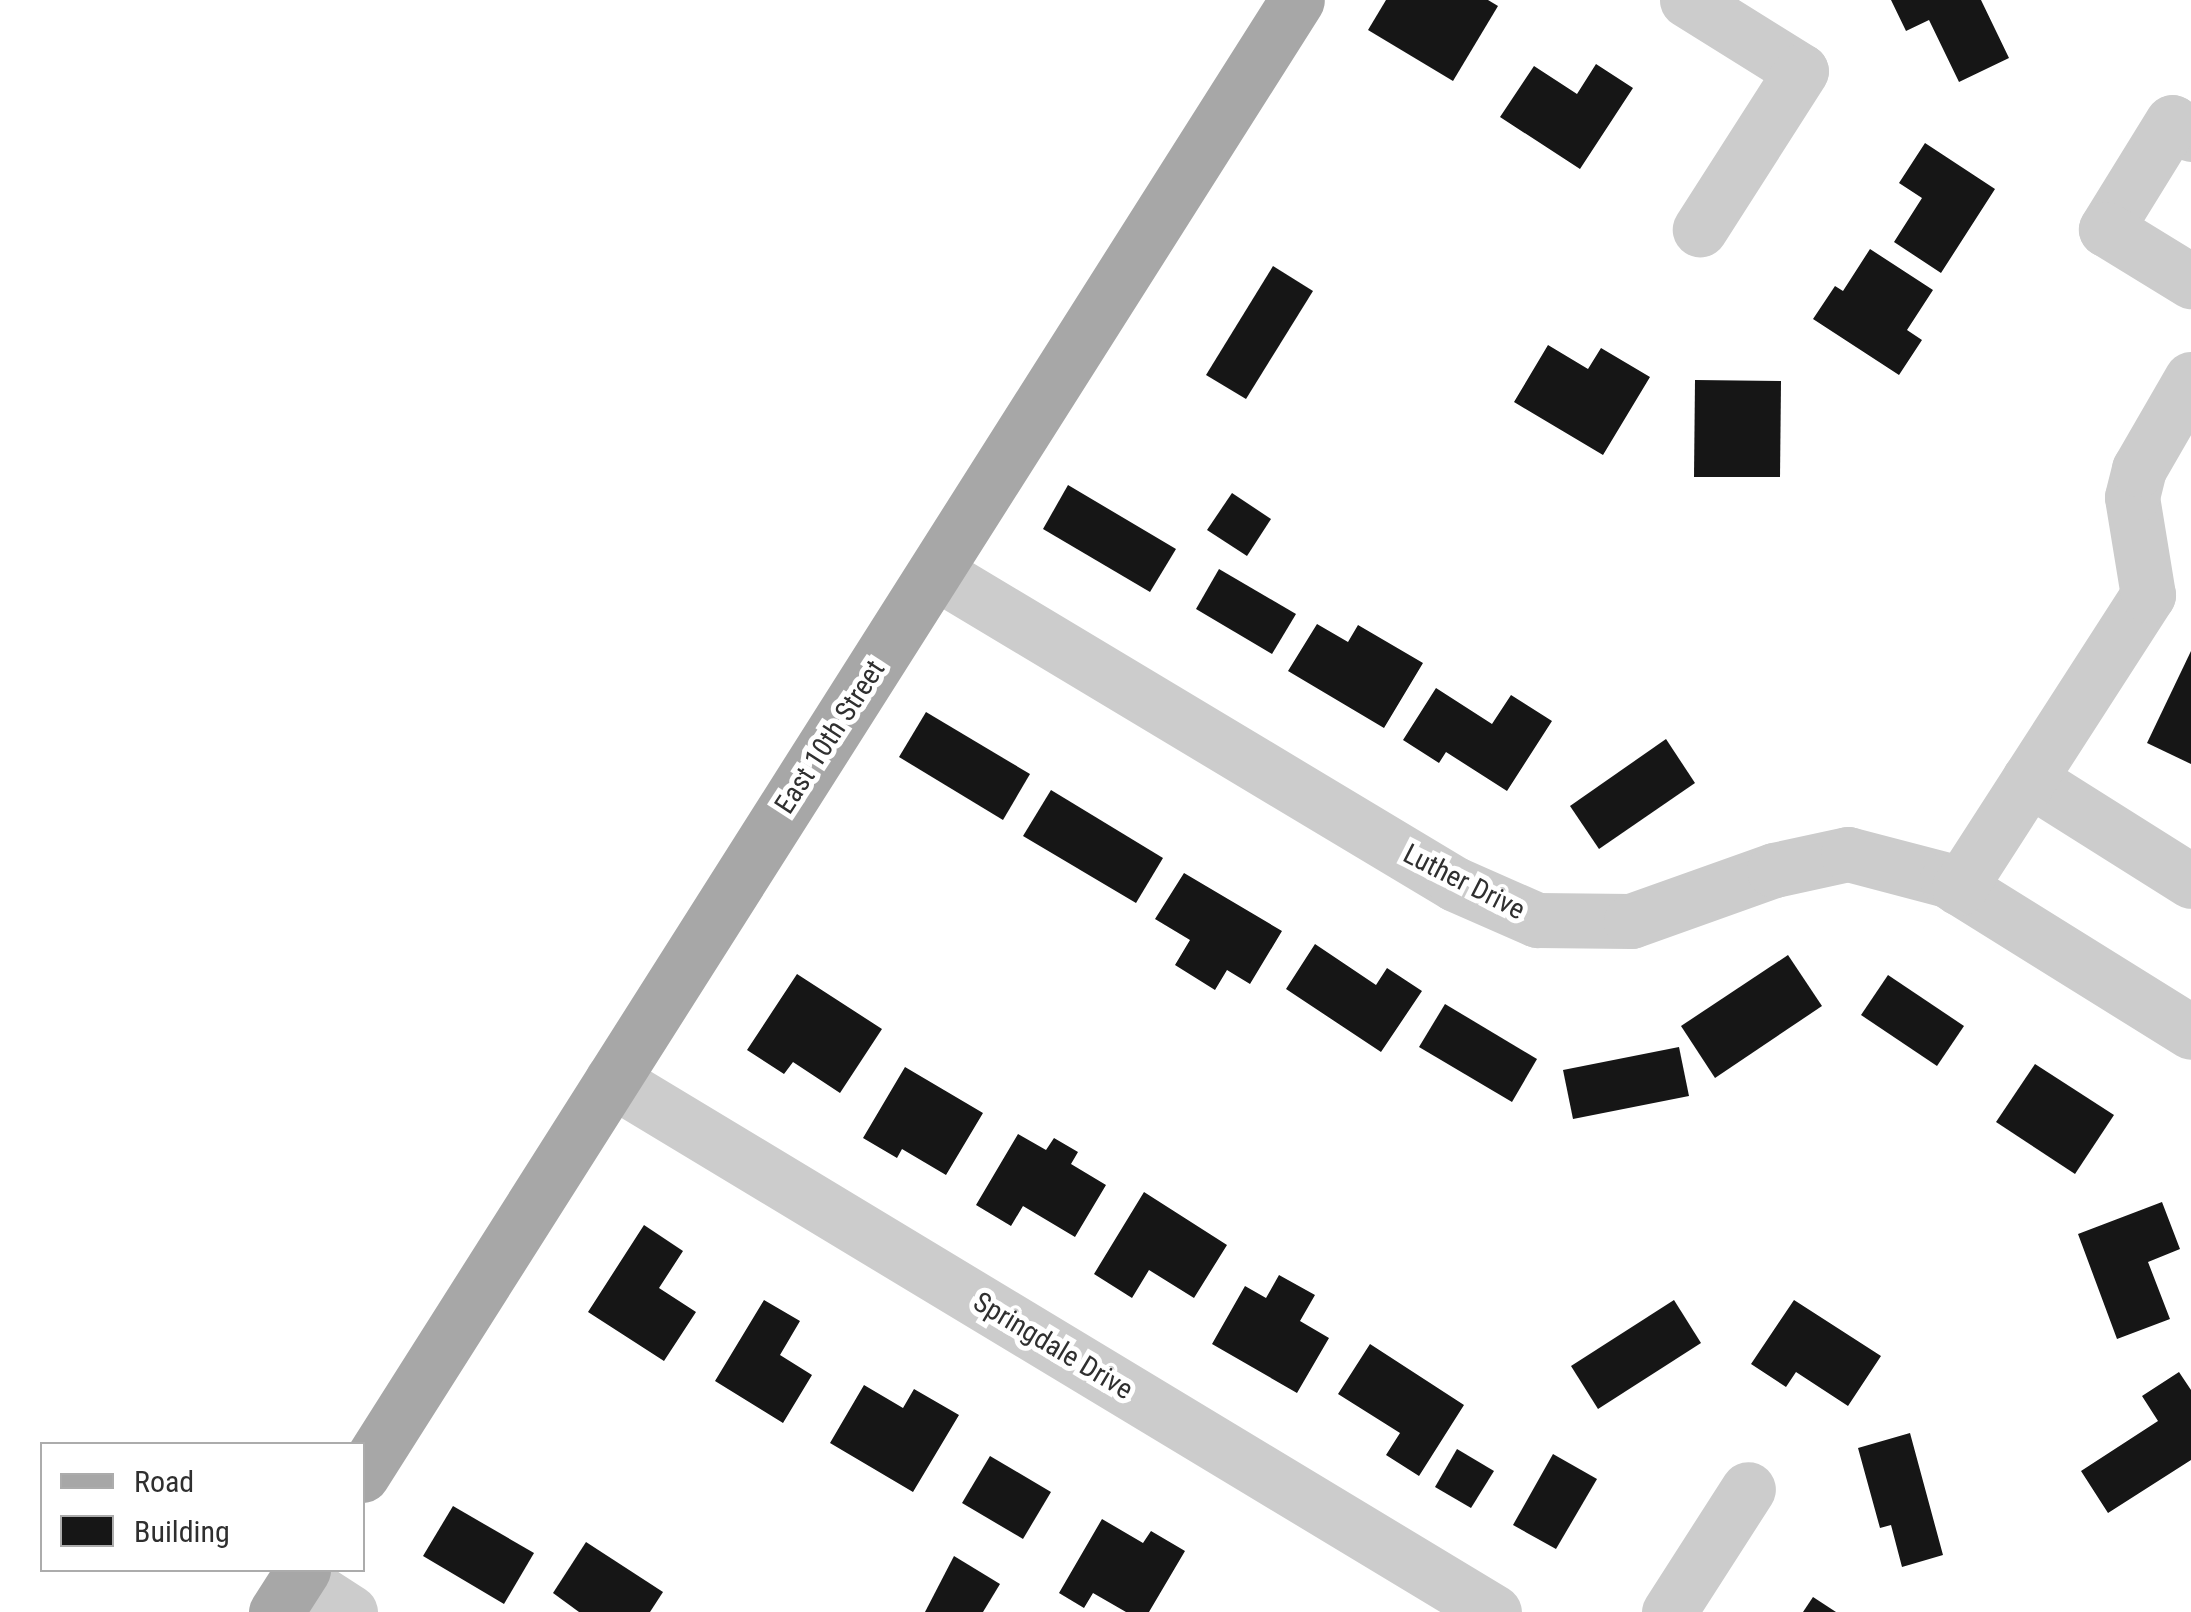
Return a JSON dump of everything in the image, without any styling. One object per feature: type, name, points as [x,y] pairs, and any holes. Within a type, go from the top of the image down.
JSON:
[{"type":"main road","name":"East 10th Street","points":[[365,1470],[1296,0]]},
{"type":"street","points":[[1687,0],[1801,72],[1700,229]]},
{"type":"street","points":[[2191,134],[2172,122],[2106,229],[2191,281]]},
{"type":"street","points":[[1959,888],[2148,595],[2148,566],[2132,497],[2139,470],[2191,379]]},
{"type":"street","name":"Luther Drive","points":[[935,572],[1455,884],[1538,920],[1631,921],[1774,870],[1848,854],[1959,888],[2187,1021]]},
{"type":"street","points":[[2029,779],[2191,881]]},
{"type":"street","name":"Springdale Drive","points":[[612,1080],[1494,1612]]},
{"type":"street","points":[[1670,1612],[1748,1490]]},
{"type":"street","points":[[292,1587],[350,1612]]},
{"type":"building","points":[[1386,0],[1488,0],[1498,6],[1453,81],[1368,30]]},
{"type":"building","points":[[1891,0],[1981,0],[2009,58],[1959,82],[1929,20],[1906,31]]},
{"type":"building","points":[[1596,64],[1633,88],[1580,169],[1500,117],[1534,66],[1577,94]]},
{"type":"building","points":[[1925,143],[1995,189],[1941,273],[1894,242],[1922,198],[1899,183]]},
{"type":"building","points":[[1870,249],[1933,290],[1907,330],[1922,340],[1899,375],[1813,319],[1835,286],[1843,291]]},
{"type":"building","points":[[1273,266],[1313,291],[1246,399],[1206,375]]},
{"type":"building","points":[[1548,345],[1588,369],[1601,348],[1650,377],[1603,455],[1514,402]]},
{"type":"building","points":[[1695,380],[1781,381],[1780,477],[1694,477]]},
{"type":"building","points":[[1068,485],[1176,549],[1150,592],[1043,529]]},
{"type":"building","points":[[1232,493],[1271,519],[1247,556],[1207,530]]},
{"type":"building","points":[[1219,569],[1296,614],[1272,654],[1196,609]]},
{"type":"building","points":[[1317,624],[1348,642],[1358,625],[1423,663],[1384,728],[1288,671]]},
{"type":"building","points":[[2191,651],[2191,764],[2147,743]]},
{"type":"building","points":[[1436,688],[1492,724],[1511,695],[1552,721],[1507,791],[1446,752],[1439,763],[1403,740]]},
{"type":"building","points":[[926,712],[1030,774],[1003,820],[899,757]]},
{"type":"building","points":[[1666,739],[1695,783],[1599,849],[1570,806]]},
{"type":"building","points":[[1051,790],[1163,858],[1136,903],[1023,836]]},
{"type":"building","points":[[1184,873],[1282,931],[1250,984],[1227,970],[1215,990],[1175,965],[1190,940],[1155,919]]},
{"type":"building","points":[[1315,944],[1376,985],[1387,968],[1422,991],[1381,1052],[1286,989]]},
{"type":"building","points":[[1788,955],[1822,1006],[1715,1078],[1681,1026]]},
{"type":"building","points":[[797,974],[882,1029],[840,1093],[793,1062],[784,1074],[747,1050]]},
{"type":"building","points":[[1888,975],[1964,1026],[1937,1066],[1861,1015]]},
{"type":"building","points":[[1445,1004],[1537,1059],[1512,1102],[1419,1047]]},
{"type":"building","points":[[1679,1047],[1689,1096],[1573,1119],[1563,1070]]},
{"type":"building","points":[[2035,1064],[2114,1115],[2075,1174],[1996,1122]]},
{"type":"building","points":[[905,1067],[983,1113],[946,1175],[902,1149],[897,1158],[863,1138]]},
{"type":"building","points":[[1018,1134],[1046,1150],[1054,1138],[1078,1152],[1071,1164],[1106,1185],[1075,1237],[1023,1206],[1011,1226],[976,1205]]},
{"type":"building","points":[[1144,1192],[1227,1245],[1194,1298],[1149,1270],[1132,1298],[1094,1274]]},
{"type":"building","points":[[2162,1202],[2180,1249],[2148,1262],[2170,1319],[2117,1339],[2078,1234]]},
{"type":"building","points":[[644,1225],[683,1251],[659,1288],[696,1312],[664,1361],[588,1312]]},
{"type":"building","points":[[1279,1275],[1315,1295],[1300,1321],[1329,1338],[1297,1393],[1212,1344],[1245,1286],[1266,1298]]},
{"type":"building","points":[[764,1300],[800,1321],[780,1355],[812,1375],[783,1423],[715,1381]]},
{"type":"building","points":[[1674,1300],[1701,1343],[1598,1409],[1571,1366]]},
{"type":"building","points":[[1794,1300],[1881,1356],[1848,1406],[1796,1372],[1786,1387],[1751,1364]]},
{"type":"building","points":[[1370,1344],[1464,1405],[1419,1476],[1386,1455],[1400,1433],[1338,1394]]},
{"type":"building","points":[[2179,1372],[2191,1390],[2191,1460],[2108,1513],[2081,1471],[2158,1421],[2142,1396]]},
{"type":"building","points":[[864,1385],[903,1408],[914,1389],[959,1415],[913,1492],[830,1443]]},
{"type":"building","points":[[1910,1433],[1943,1555],[1902,1567],[1891,1525],[1880,1528],[1858,1448]]},
{"type":"building","points":[[1457,1449],[1494,1471],[1471,1508],[1435,1487]]},
{"type":"building","points":[[1553,1454],[1597,1479],[1556,1549],[1513,1525]]},
{"type":"building","points":[[990,1456],[1051,1492],[1023,1539],[962,1503]]},
{"type":"building","points":[[453,1506],[534,1553],[504,1604],[423,1556]]},
{"type":"building","points":[[1102,1519],[1143,1543],[1151,1531],[1185,1551],[1149,1612],[1126,1612],[1093,1593],[1084,1608],[1059,1593]]},
{"type":"building","points":[[586,1542],[663,1592],[650,1612],[579,1612],[553,1593]]},
{"type":"building","points":[[954,1556],[1000,1584],[983,1612],[925,1612]]},
{"type":"building","points":[[1813,1597],[1836,1612],[1803,1612]]}]
